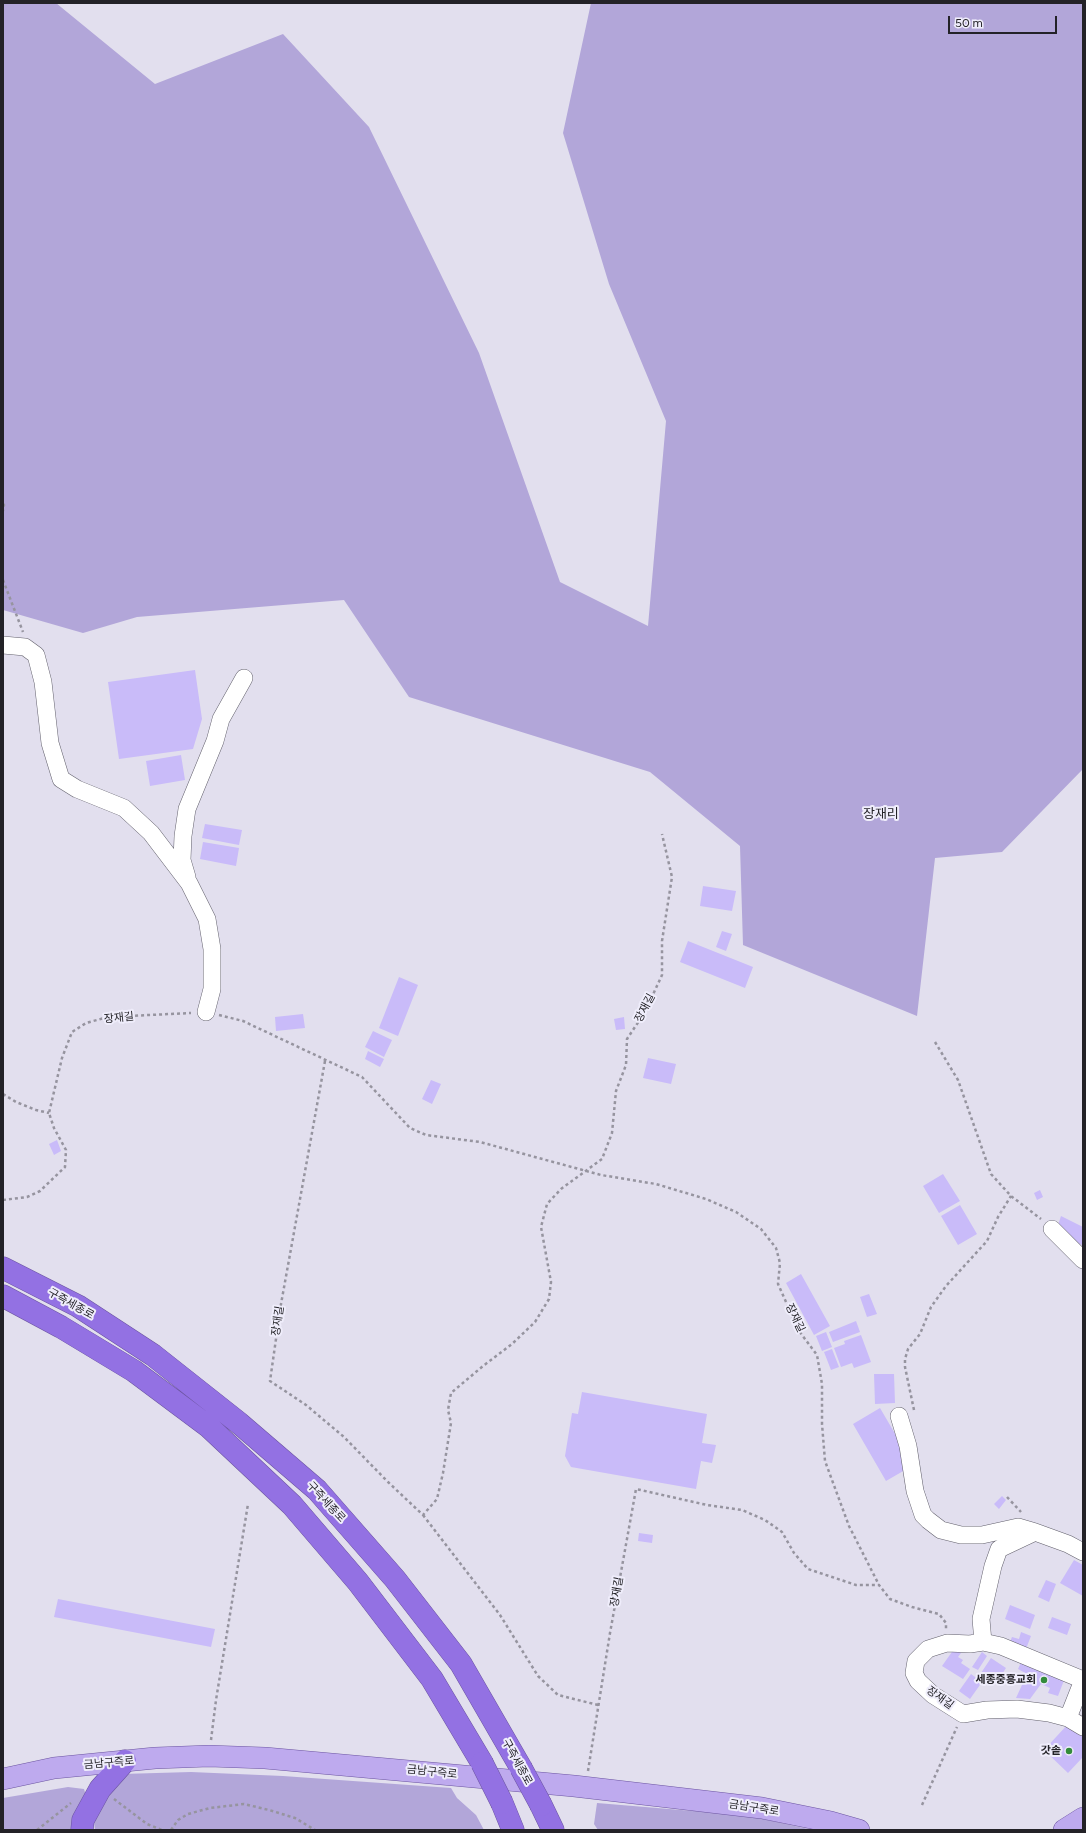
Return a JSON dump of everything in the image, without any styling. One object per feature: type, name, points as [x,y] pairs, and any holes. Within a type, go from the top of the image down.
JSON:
[{"type":"highway","name":"구즉세종로","points":[[3,1268],[78,1306],[153,1355],[239,1423],[317,1490],[395,1579],[461,1664],[521,1768],[553,1830]]},
{"type":"highway","points":[[3,1296],[61,1327],[134,1371],[209,1427],[292,1505],[358,1582],[432,1679],[482,1763],[506,1819]]},
{"type":"highway","points":[[82,1830],[83,1820],[100,1789],[125,1761]]},
{"type":"main road","name":"금남구즉로","points":[[3,1779],[54,1768],[125,1761],[209,1756],[273,1758],[585,1788],[762,1808],[831,1822],[859,1830]]},
{"type":"main road","points":[[1064,1830],[1083,1818]]},
{"type":"street","points":[[3,645],[25,647],[36,655],[43,682],[50,743],[61,779],[77,789],[124,808],[151,833],[189,883]]},
{"type":"street","points":[[206,1012],[212,989],[212,949],[207,919],[189,883],[182,860],[182,836],[187,809],[215,741],[221,719],[244,678]]},
{"type":"street","points":[[1052,1229],[1083,1260]]},
{"type":"street","points":[[907,1414],[908,1446],[915,1491],[923,1515],[928,1520],[941,1530],[961,1536],[982,1535],[1018,1528],[1035,1532],[1068,1544],[1083,1552]]},
{"type":"street","points":[[983,1642],[981,1619],[993,1566],[999,1549],[1035,1532]]},
{"type":"street","name":"장재길","points":[[1068,1718],[1083,1680],[1001,1646],[983,1642],[970,1644],[947,1643],[928,1648],[916,1661],[914,1673],[918,1681],[933,1695],[963,1714],[987,1710],[1017,1709],[1049,1712],[1068,1718],[1083,1727]]},
{"type":"path","points":[[3,504],[3,511]]},
{"type":"path","points":[[3,580],[24,633],[36,655]]},
{"type":"path","name":"장재길","points":[[423,1515],[437,1499],[451,1423],[448,1410],[452,1393],[524,1333],[535,1322],[549,1299],[551,1282],[541,1227],[547,1204],[561,1189],[602,1159],[612,1133],[616,1091],[626,1065],[627,1039],[645,1012],[662,975],[662,940],[672,878],[662,834]]},
{"type":"path","name":"장재길","points":[[49,1113],[62,1058],[72,1032],[86,1024],[108,1017],[206,1012],[243,1021],[325,1061],[362,1077],[410,1128],[426,1135],[480,1142],[586,1172],[656,1184],[706,1199],[736,1212],[761,1229],[776,1248],[780,1263],[778,1284],[799,1330],[817,1355],[822,1384],[822,1424],[825,1461],[849,1526],[879,1585],[890,1599],[938,1614],[946,1623],[947,1643]]},
{"type":"path","points":[[935,1042],[958,1080],[991,1174],[1011,1196],[1052,1229]]},
{"type":"path","name":"장재길","points":[[325,1061],[281,1304],[270,1381],[306,1405],[344,1437],[423,1515],[500,1615],[538,1676],[558,1695],[598,1704]]},
{"type":"path","points":[[3,1094],[16,1102],[36,1110],[49,1113],[54,1128],[66,1150],[65,1167],[40,1190],[26,1197],[3,1200]]},
{"type":"path","points":[[907,1414],[905,1359],[908,1349],[920,1334],[931,1307],[946,1286],[986,1241],[1011,1196]]},
{"type":"path","name":"장재길","points":[[585,1788],[598,1704],[636,1489],[707,1505],[742,1510],[765,1520],[782,1532],[794,1553],[808,1568],[856,1585],[879,1585]]},
{"type":"path","points":[[209,1756],[216,1700],[248,1504]]},
{"type":"path","points":[[922,1805],[963,1714]]},
{"type":"path","points":[[110,1796],[147,1824],[162,1830]]},
{"type":"path","points":[[37,1830],[76,1799]]},
{"type":"path","points":[[171,1830],[178,1820],[188,1814],[210,1808],[244,1804],[295,1818],[315,1830]]},
{"type":"shaded area","points":[[3,3],[56,3],[155,84],[283,34],[369,127],[479,353],[560,582],[648,626],[666,421],[609,284],[563,133],[591,3],[1083,3],[1083,769],[1002,852],[935,858],[917,1016],[743,945],[740,846],[650,772],[409,697],[344,600],[137,617],[83,633],[3,610]]},
{"type":"shaded area","points":[[191,1772],[283,1776],[451,1788],[457,1798],[476,1815],[484,1830],[95,1830],[93,1815],[122,1774]]},
{"type":"shaded area","points":[[68,1787],[84,1789],[87,1799],[78,1830],[3,1830],[3,1798]]},
{"type":"shaded area","points":[[597,1803],[693,1811],[731,1812],[813,1830],[598,1830],[594,1824]]},
{"type":"building","points":[[195,670],[202,719],[193,749],[119,759],[108,682]]},
{"type":"building","points":[[181,755],[185,780],[150,786],[146,761]]},
{"type":"building","points":[[205,824],[242,830],[239,845],[202,838]]},
{"type":"building","points":[[203,842],[239,848],[236,866],[200,859]]},
{"type":"building","points":[[703,886],[736,891],[732,911],[700,906]]},
{"type":"building","points":[[722,931],[732,934],[726,951],[716,947]]},
{"type":"building","points":[[688,941],[753,967],[745,988],[680,962]]},
{"type":"building","points":[[399,977],[418,985],[398,1036],[379,1028]]},
{"type":"building","points":[[303,1014],[305,1028],[276,1031],[275,1017]]},
{"type":"building","points":[[624,1017],[625,1029],[616,1030],[614,1019]]},
{"type":"building","points":[[373,1031],[392,1040],[384,1057],[365,1047]]},
{"type":"building","points":[[368,1051],[384,1059],[380,1067],[365,1059]]},
{"type":"building","points":[[648,1058],[676,1064],[671,1084],[643,1078]]},
{"type":"building","points":[[431,1080],[441,1084],[432,1104],[422,1099]]},
{"type":"building","points":[[57,1140],[61,1151],[54,1155],[49,1144]]},
{"type":"building","points":[[943,1174],[960,1201],[939,1213],[923,1186]]},
{"type":"building","points":[[1040,1190],[1043,1197],[1037,1200],[1034,1193]]},
{"type":"building","points":[[960,1205],[977,1234],[958,1245],[941,1216]]},
{"type":"building","points":[[1061,1216],[1083,1227],[1083,1248],[1081,1244],[1078,1245],[1058,1225]]},
{"type":"building","points":[[801,1274],[830,1326],[814,1335],[786,1283]]},
{"type":"building","points":[[869,1294],[877,1314],[867,1317],[860,1297]]},
{"type":"building","points":[[856,1321],[860,1332],[833,1342],[829,1332]]},
{"type":"building","points":[[826,1332],[832,1347],[822,1351],[816,1336]]},
{"type":"building","points":[[861,1335],[871,1362],[854,1368],[852,1363],[841,1367],[834,1348],[845,1344],[844,1341]]},
{"type":"building","points":[[832,1349],[839,1367],[831,1370],[824,1352]]},
{"type":"building","points":[[874,1374],[894,1374],[895,1403],[875,1404]]},
{"type":"building","points":[[582,1392],[707,1414],[702,1443],[716,1445],[712,1463],[701,1461],[696,1489],[571,1467],[565,1456],[572,1413],[578,1414]]},
{"type":"building","points":[[880,1408],[904,1449],[905,1470],[886,1481],[853,1424]]},
{"type":"building","points":[[1002,1496],[1006,1500],[999,1509],[994,1504]]},
{"type":"building","points":[[639,1533],[653,1535],[652,1543],[638,1541]]},
{"type":"building","points":[[1074,1560],[1083,1565],[1083,1596],[1060,1583]]},
{"type":"building","points":[[1046,1580],[1056,1584],[1049,1602],[1038,1597]]},
{"type":"building","points":[[58,1599],[215,1629],[211,1647],[54,1617]]},
{"type":"building","points":[[1010,1605],[1035,1615],[1030,1629],[1005,1619]]},
{"type":"building","points":[[1052,1617],[1071,1624],[1067,1635],[1048,1628]]},
{"type":"building","points":[[1021,1632],[1031,1636],[1024,1654],[1008,1647],[1012,1637],[1019,1639]]},
{"type":"building","points":[[954,1649],[961,1653],[958,1657],[963,1660],[961,1663],[970,1669],[963,1679],[942,1666]]},
{"type":"building","points":[[982,1652],[987,1656],[978,1670],[972,1667]]},
{"type":"building","points":[[991,1658],[1006,1668],[997,1682],[994,1680],[991,1684],[979,1676]]},
{"type":"building","name":"세종중흥교회","points":[[1023,1658],[1066,1675],[1058,1696],[1048,1693],[1050,1688],[1041,1684],[1030,1699],[1016,1698],[1027,1674],[1018,1669]]},
{"type":"building","points":[[971,1674],[982,1682],[970,1699],[959,1691]]},
{"type":"building","points":[[1069,1723],[1083,1736],[1083,1757],[1068,1773],[1044,1750]]},
{"type":"place","name":"세종중흥교회","points":[[1044,1680]]},
{"type":"place","name":"갓솥","points":[[1069,1751]]},
{"type":"district","name":"장재리","points":[[881,814]]}]
